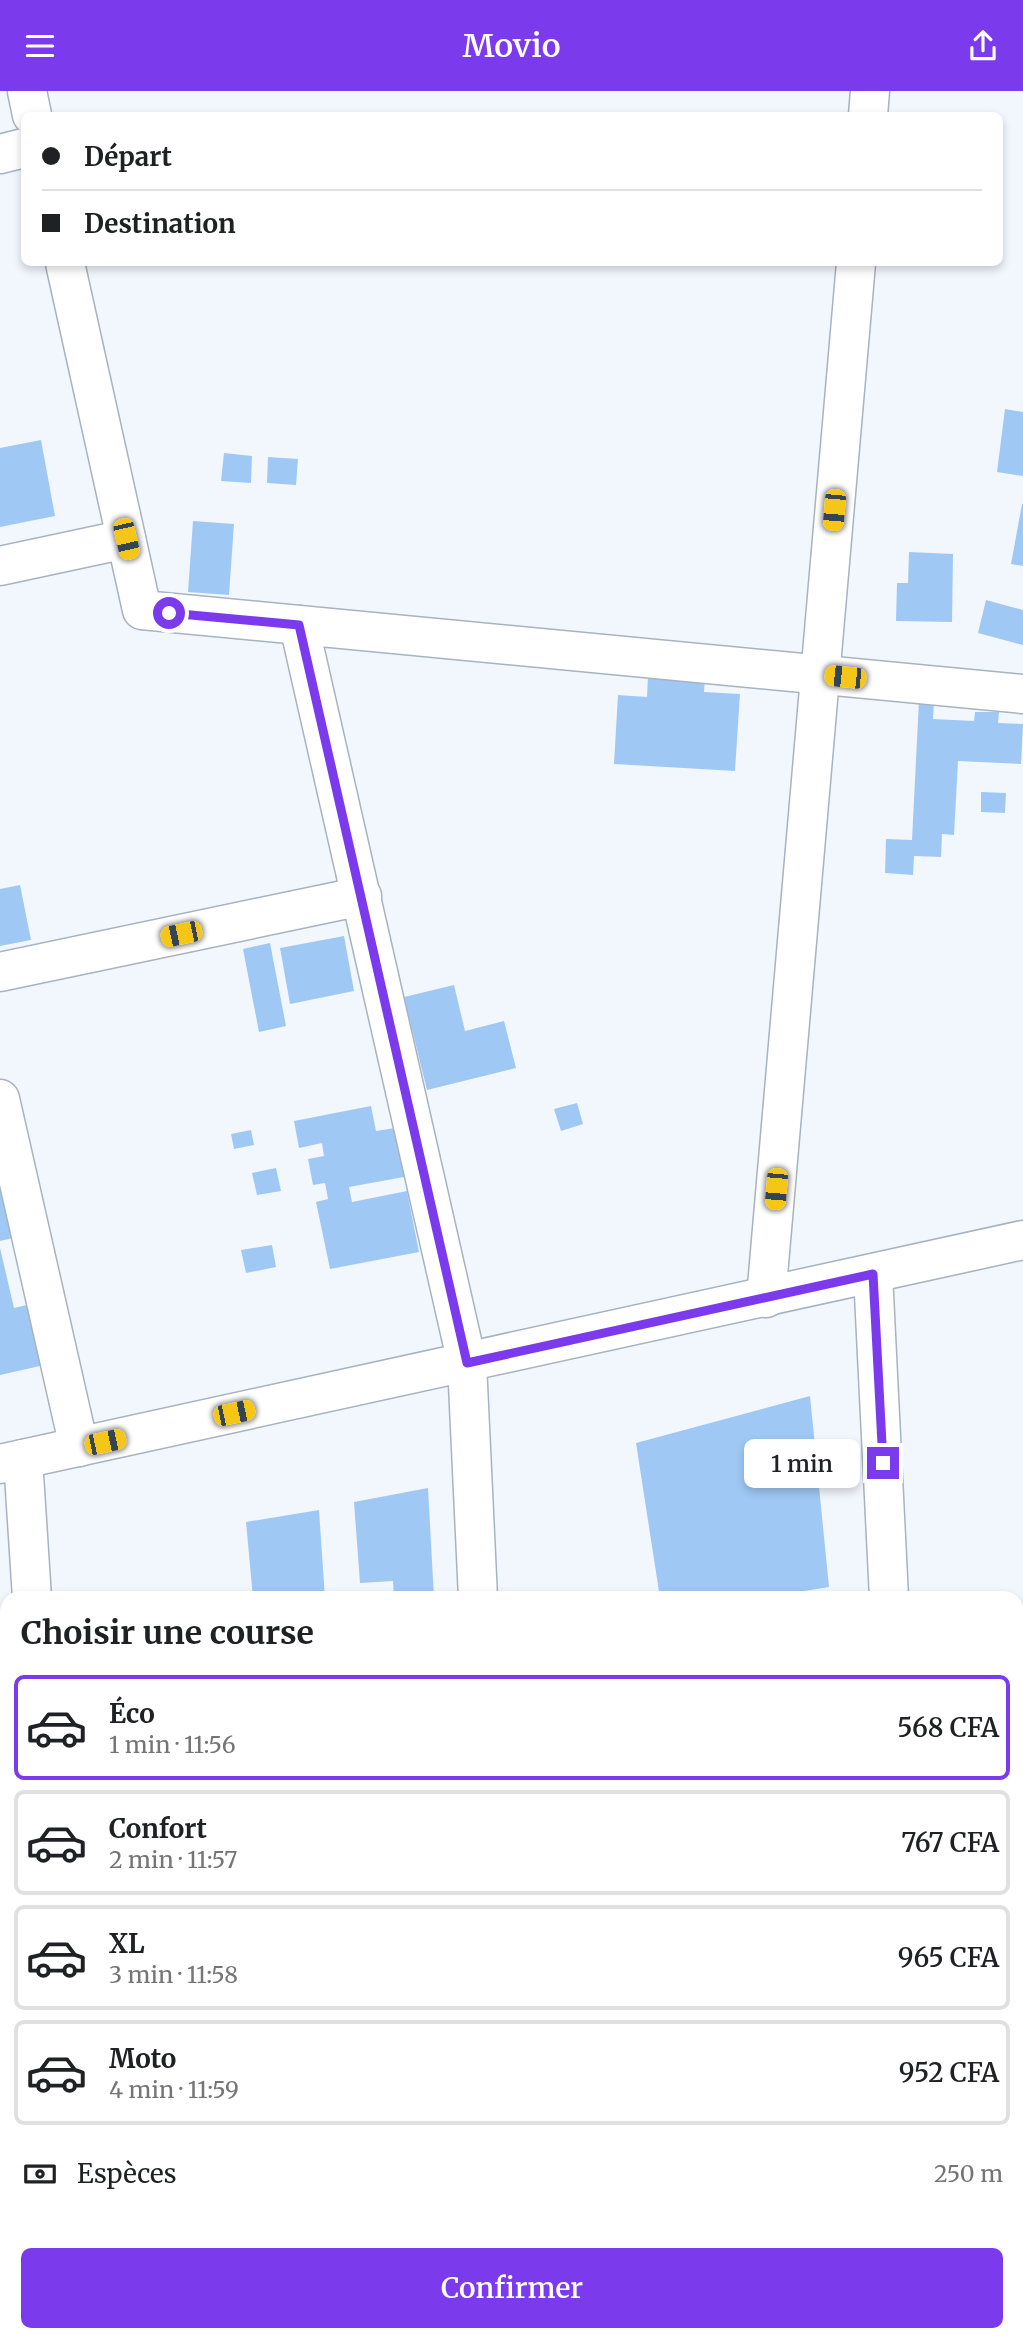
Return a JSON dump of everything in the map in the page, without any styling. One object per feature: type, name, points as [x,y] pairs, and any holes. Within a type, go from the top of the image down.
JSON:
[{"type":"main road","points":[[27,91],[31,112]]},
{"type":"main road","points":[[868,112],[870,91]]},
{"type":"main road","points":[[0,154],[21,149]]},
{"type":"main road","points":[[66,266],[142,610],[1023,694]]},
{"type":"main road","points":[[766,1298],[856,266]]},
{"type":"main road","points":[[0,566],[126,539]]},
{"type":"main road","points":[[299,625],[467,1363],[478,1591]]},
{"type":"main road","points":[[0,972],[362,896]]},
{"type":"main road","points":[[0,1099],[79,1447]]},
{"type":"main road","points":[[31,1591],[12,1462],[1023,1240]]},
{"type":"main road","points":[[873,1274],[889,1591]]},
{"type":"building","points":[[1005,409],[1023,412],[1023,476],[997,472]]},
{"type":"building","points":[[41,440],[55,516],[0,527],[0,448]]},
{"type":"building","points":[[224,453],[252,456],[251,483],[221,481]]},
{"type":"building","points":[[268,457],[298,459],[296,485],[267,483]]},
{"type":"building","points":[[1023,504],[1023,566],[1011,564]]},
{"type":"building","points":[[193,521],[234,524],[229,595],[188,592]]},
{"type":"building","points":[[909,552],[953,554],[952,622],[896,621],[897,583],[908,583]]},
{"type":"building","points":[[986,600],[1023,610],[1023,645],[978,633]]},
{"type":"building","points":[[648,675],[705,678],[704,692],[740,694],[735,771],[614,764],[618,695],[647,697]]},
{"type":"building","points":[[919,700],[934,700],[933,719],[974,721],[975,712],[999,712],[998,723],[1023,724],[1021,764],[958,761],[954,835],[942,834],[941,857],[914,856],[913,875],[885,873],[886,839],[912,840]]},
{"type":"building","points":[[981,792],[1006,793],[1005,813],[981,812]]},
{"type":"building","points":[[20,885],[31,940],[0,946],[0,889]]},
{"type":"building","points":[[344,936],[354,991],[290,1004],[280,948]]},
{"type":"building","points":[[270,943],[286,1026],[259,1032],[243,949]]},
{"type":"building","points":[[454,985],[465,1031],[504,1021],[516,1068],[427,1090],[404,997]]},
{"type":"building","points":[[577,1103],[583,1124],[561,1131],[554,1109]]},
{"type":"building","points":[[371,1106],[376,1131],[395,1128],[404,1177],[349,1187],[352,1202],[407,1191],[419,1252],[330,1269],[316,1202],[328,1199],[325,1183],[313,1185],[308,1159],[324,1156],[322,1143],[299,1148],[294,1121]]},
{"type":"building","points":[[251,1130],[254,1145],[234,1149],[231,1134]]},
{"type":"building","points":[[276,1168],[281,1191],[257,1195],[252,1173]]},
{"type":"building","points":[[0,1186],[13,1238],[0,1241]]},
{"type":"building","points":[[272,1245],[276,1267],[246,1273],[241,1250]]},
{"type":"building","points":[[0,1248],[14,1308],[27,1305],[40,1366],[0,1375]]},
{"type":"building","points":[[810,1396],[829,1587],[804,1591],[659,1591],[636,1443]]},
{"type":"building","points":[[428,1488],[434,1591],[394,1591],[393,1581],[360,1583],[354,1502]]},
{"type":"building","points":[[319,1510],[325,1591],[252,1591],[246,1522]]},
{"type":"route","points":[[169,613],[299,625],[467,1363],[873,1274],[883,1463]]}]
